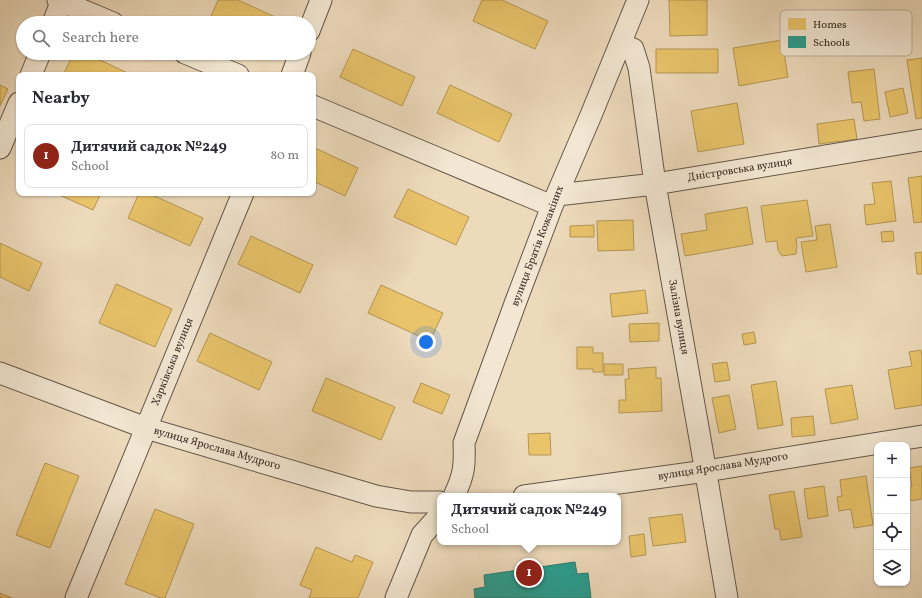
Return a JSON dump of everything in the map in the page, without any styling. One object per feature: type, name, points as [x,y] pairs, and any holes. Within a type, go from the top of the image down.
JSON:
[{"type":"street","points":[[315,16],[321,0]]},
{"type":"street","name":"вулиця Братів Кожакіних","points":[[456,493],[462,480],[464,443],[516,301],[555,200],[638,0]]},
{"type":"street","points":[[56,16],[61,1],[96,16]]},
{"type":"street","name":"Залізна вулиця","points":[[620,44],[633,49],[640,68],[655,184],[727,598]]},
{"type":"street","points":[[32,72],[37,60]]},
{"type":"street","points":[[202,60],[231,72]]},
{"type":"street","points":[[293,72],[297,60]]},
{"type":"street","points":[[316,107],[555,200]]},
{"type":"street","points":[[0,148],[16,110]]},
{"type":"street","name":"Дністровська вулиця","points":[[555,200],[922,140]]},
{"type":"street","name":"Харківська вулиця","points":[[76,598],[242,196]]},
{"type":"street","name":"вулиця Ярослава Мудрого","points":[[0,373],[146,428],[376,496],[411,502],[437,502]]},
{"type":"street","name":"вулиця Ярослава Мудрого","points":[[546,493],[706,471],[922,436]]},
{"type":"street","points":[[396,598],[422,535],[437,518]]},
{"type":"building: Homes","points":[[218,0],[238,0],[273,16],[211,16]]},
{"type":"building: Homes","points":[[482,0],[502,0],[548,21],[535,49],[473,21]]},
{"type":"building: Homes","points":[[669,0],[707,0],[707,35],[670,36]]},
{"type":"building: Homes","points":[[780,40],[780,56],[785,56],[788,77],[739,86],[733,48]]},
{"type":"building: Homes","points":[[353,49],[415,77],[402,106],[340,77]]},
{"type":"building: Homes","points":[[656,49],[718,49],[718,73],[656,73]]},
{"type":"building: Homes","points":[[922,58],[922,118],[916,119],[907,60]]},
{"type":"building: Homes","points":[[70,60],[100,60],[126,72],[64,72]]},
{"type":"building: Homes","points":[[874,69],[880,119],[864,121],[861,102],[852,103],[848,72]]},
{"type":"building: Homes","points":[[0,85],[8,89],[0,106]]},
{"type":"building: Homes","points":[[450,85],[512,114],[499,142],[437,113]]},
{"type":"building: Homes","points":[[903,88],[908,113],[890,117],[885,92]]},
{"type":"building: Homes","points":[[737,103],[744,144],[698,152],[691,111]]},
{"type":"building: Homes","points":[[854,119],[857,139],[819,144],[817,124]]},
{"type":"building: Homes","points":[[316,148],[358,168],[345,196],[316,182]]},
{"type":"building: Homes","points":[[922,176],[922,222],[914,223],[908,178]]},
{"type":"building: Homes","points":[[891,181],[896,221],[866,225],[864,205],[875,204],[872,183]]},
{"type":"building: Homes","points":[[408,189],[469,217],[456,245],[394,217]]},
{"type":"building: Homes","points":[[62,196],[100,196],[93,210]]},
{"type":"building: Homes","points":[[138,196],[155,196],[203,218],[190,246],[128,218]]},
{"type":"building: Homes","points":[[807,200],[813,236],[796,238],[796,254],[782,256],[778,250],[777,241],[766,242],[761,206]]},
{"type":"building: Homes","points":[[747,207],[753,244],[685,256],[681,234],[707,230],[705,214]]},
{"type":"building: Homes","points":[[633,220],[634,250],[598,251],[597,221]]},
{"type":"building: Homes","points":[[830,224],[837,267],[806,272],[801,242],[817,240],[815,226]]},
{"type":"building: Homes","points":[[594,225],[594,237],[570,237],[570,226]]},
{"type":"building: Homes","points":[[893,231],[894,241],[882,242],[881,232]]},
{"type":"building: Homes","points":[[251,236],[313,265],[300,293],[238,264]]},
{"type":"building: Homes","points":[[0,243],[42,263],[29,291],[0,277]]},
{"type":"building: Homes","points":[[922,252],[922,274],[917,274],[915,253]]},
{"type":"building: Homes","points":[[116,284],[172,309],[155,347],[99,323]]},
{"type":"building: Homes","points":[[381,285],[443,313],[430,341],[368,313]]},
{"type":"building: Homes","points":[[645,290],[648,313],[612,317],[610,294]]},
{"type":"building: Homes","points":[[659,323],[659,341],[630,342],[629,324]]},
{"type":"building: Homes","points":[[754,332],[756,343],[744,345],[742,334]]},
{"type":"building: Homes","points":[[210,333],[272,362],[259,390],[197,361]]},
{"type":"building: Homes","points":[[577,347],[593,347],[593,353],[603,353],[603,372],[593,372],[593,369],[577,369]]},
{"type":"building: Homes","points":[[921,350],[922,405],[895,409],[888,370],[912,366],[909,352]]},
{"type":"building: Homes","points":[[727,362],[730,380],[715,382],[712,364]]},
{"type":"building: Homes","points":[[604,364],[623,364],[623,375],[604,375]]},
{"type":"building: Homes","points":[[656,367],[656,378],[661,378],[662,411],[619,413],[619,400],[626,400],[625,379],[629,379],[628,369]]},
{"type":"building: Homes","points":[[326,378],[395,407],[381,440],[312,411]]},
{"type":"building: Homes","points":[[776,381],[783,425],[758,429],[751,385]]},
{"type":"building: Homes","points":[[421,383],[450,395],[442,414],[413,402]]},
{"type":"building: Homes","points":[[852,385],[858,419],[831,424],[825,389]]},
{"type":"building: Homes","points":[[729,395],[736,429],[719,433],[712,398]]},
{"type":"building: Homes","points":[[813,416],[815,435],[792,437],[791,418]]},
{"type":"building: Homes","points":[[550,433],[551,455],[529,455],[528,434]]},
{"type":"building: Homes","points":[[45,463],[79,476],[50,548],[16,535]]},
{"type":"building: Homes","points":[[922,466],[922,499],[910,501],[910,486],[912,486],[910,468]]},
{"type":"building: Homes","points":[[866,476],[873,525],[854,528],[851,509],[839,511],[837,497],[842,496],[840,480]]},
{"type":"building: Homes","points":[[824,486],[828,516],[808,519],[804,489]]},
{"type":"building: Homes","points":[[794,491],[802,537],[781,540],[779,529],[775,529],[769,495]]},
{"type":"building: Homes","points":[[155,509],[194,524],[165,598],[161,598],[125,584]]},
{"type":"building: Homes","points":[[682,514],[686,542],[653,546],[649,518]]},
{"type":"building: Homes","points":[[644,534],[646,555],[631,557],[629,536]]},
{"type":"building: Homes","points":[[316,547],[352,562],[355,555],[373,562],[358,598],[309,598],[312,590],[300,585]]},
{"type":"building: Homes","points":[[0,593],[12,598],[0,598]]},
{"type":"building: Schools","points":[[575,562],[577,574],[588,573],[591,598],[475,598],[474,589],[485,587],[484,575]]},
{"type":"place","name":"Дитячий садок №249","points":[[529,573]]}]
